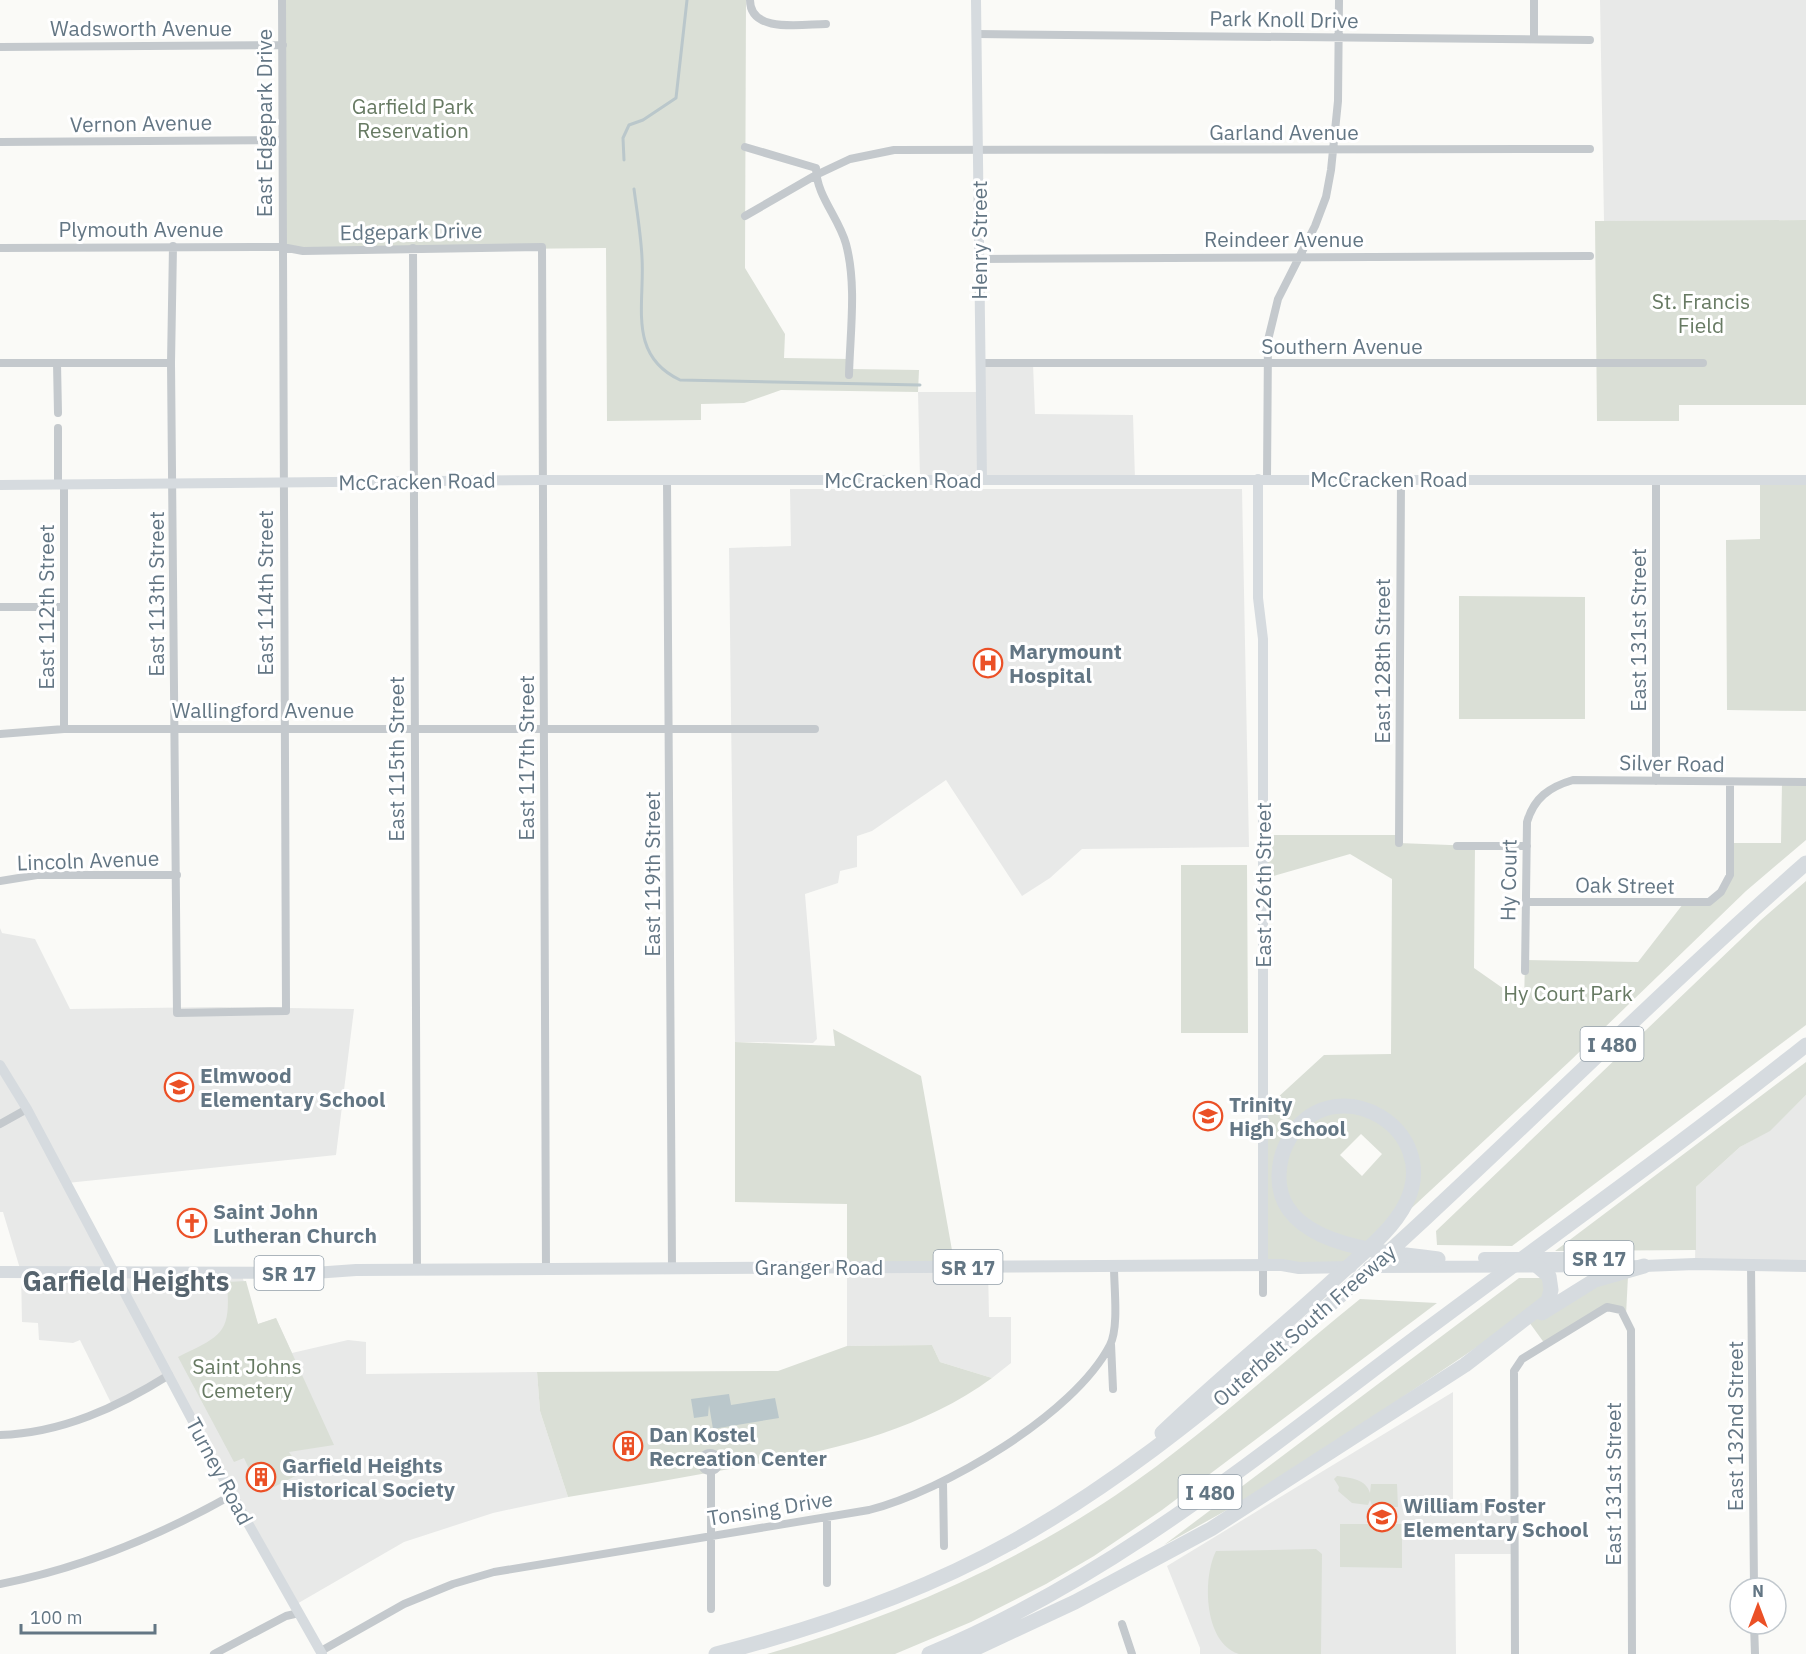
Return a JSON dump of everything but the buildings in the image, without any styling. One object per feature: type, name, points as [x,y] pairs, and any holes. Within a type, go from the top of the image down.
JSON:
[{"type":"highway","name":"Outerbelt South Freeway","points":[[716,1654],[810,1628],[912,1590],[1008,1545],[1116,1478],[1214,1403],[1419,1226],[1806,863]]},
{"type":"highway","name":"I 480","points":[[929,1654],[1024,1611],[1135,1545],[1183,1512],[1556,1232],[1725,1110],[1806,1045]]},
{"type":"highway","points":[[1116,1478],[1194,1403],[1310,1302],[1395,1220],[1410,1194],[1413,1172],[1409,1149],[1395,1128],[1369,1110],[1346,1106],[1322,1112],[1302,1123],[1287,1143],[1280,1166],[1281,1190],[1298,1219],[1322,1236],[1340,1244],[1438,1258]]},
{"type":"highway","points":[[1499,1340],[1548,1301],[1550,1282],[1534,1263]]},
{"type":"highway","points":[[943,1654],[972,1650],[1054,1612],[1202,1534],[1305,1471],[1499,1340],[1595,1280],[1644,1266]]},
{"type":"main road","name":"Granger Road","points":[[0,1272],[314,1273],[417,1269],[1263,1266],[1299,1261],[1438,1258],[1644,1266],[1669,1264],[1806,1266]]},
{"type":"main road","name":"Granger Road","points":[[1282,1265],[1299,1268],[1648,1258],[1669,1264]]},
{"type":"street","name":"East Edgepark Drive","points":[[282,0],[282,247]]},
{"type":"street","name":"Henry Street","points":[[976,0],[982,480]]},
{"type":"street","points":[[1263,479],[1271,320],[1278,299],[1300,257],[1326,197],[1331,170],[1331,150],[1338,101],[1340,0]]},
{"type":"street","points":[[1534,0],[1534,38]]},
{"type":"street","points":[[750,4],[757,19],[767,23],[826,24]]},
{"type":"street","name":"Park Knoll Drive","points":[[977,34],[1590,40]]},
{"type":"street","name":"Wadsworth Avenue","points":[[0,47],[283,45]]},
{"type":"street","name":"Vernon Avenue","points":[[0,142],[282,140]]},
{"type":"street","points":[[745,147],[816,168],[816,182],[835,214],[847,246],[851,281],[849,375]]},
{"type":"street","name":"Garland Avenue","points":[[979,150],[1590,149]]},
{"type":"street","points":[[745,216],[816,175],[850,159],[894,150],[979,150]]},
{"type":"street","name":"East 113th Street","points":[[173,246],[171,363],[177,1013]]},
{"type":"street","name":"Plymouth Avenue","points":[[0,248],[282,247]]},
{"type":"street","name":"Edgepark Drive","points":[[282,247],[303,251],[542,247]]},
{"type":"street","name":"East 114th Street","points":[[177,1013],[286,1011],[282,247]]},
{"type":"street","name":"East 117th Street","points":[[542,247],[546,1270]]},
{"type":"street","name":"East 115th Street","points":[[413,248],[412,482],[417,1269]]},
{"type":"street","name":"Reindeer Avenue","points":[[979,259],[1590,256]]},
{"type":"street","points":[[0,363],[171,363]]},
{"type":"street","points":[[57,363],[58,413]]},
{"type":"street","name":"Southern Avenue","points":[[981,363],[1703,363]]},
{"type":"street","name":"East 112th Street","points":[[58,428],[64,607],[64,729]]},
{"type":"street","name":"East 126th Street","points":[[1263,479],[1258,598],[1263,639],[1263,1293]]},
{"type":"street","name":"East 128th Street","points":[[1399,843],[1401,479]]},
{"type":"street","name":"McCracken Road","points":[[0,485],[542,480],[1806,480]]},
{"type":"street","name":"East 119th Street","points":[[667,480],[672,1268]]},
{"type":"street","name":"East 131st Street","points":[[1656,480],[1656,781]]},
{"type":"street","points":[[0,607],[64,607]]},
{"type":"street","name":"Wallingford Avenue","points":[[0,734],[64,729],[815,729]]},
{"type":"street","name":"Silver Road","points":[[1542,795],[1556,785],[1573,780],[1806,782]]},
{"type":"street","name":"Oak Street","points":[[1525,902],[1694,904],[1709,902],[1721,892],[1730,875],[1730,782]]},
{"type":"street","name":"Hy Court","points":[[1525,971],[1529,814],[1532,805],[1542,795]]},
{"type":"street","points":[[1457,846],[1527,846]]},
{"type":"street","name":"Lincoln Avenue","points":[[0,881],[37,875],[177,875]]},
{"type":"street","name":"Turney Road","points":[[0,1065],[27,1109],[232,1495],[321,1653]]},
{"type":"street","points":[[0,1124],[27,1109]]},
{"type":"street","name":"East 132nd Street","points":[[1751,1264],[1754,1576]]},
{"type":"street","name":"Tonsing Drive","points":[[321,1653],[405,1604],[453,1584],[494,1572],[879,1507],[943,1482],[986,1460],[1025,1432],[1089,1374],[1111,1342],[1114,1314],[1114,1267]]},
{"type":"street","name":"East 131st Street","points":[[1515,1654],[1514,1371],[1522,1359],[1598,1310],[1615,1307],[1626,1315],[1631,1330],[1632,1654]]},
{"type":"street","points":[[1111,1342],[1113,1389]]},
{"type":"street","points":[[0,1435],[41,1430],[81,1420],[129,1400],[169,1375]]},
{"type":"street","points":[[711,1471],[711,1609]]},
{"type":"street","points":[[943,1482],[944,1546]]},
{"type":"street","points":[[0,1584],[69,1567],[113,1553],[154,1536],[232,1495]]},
{"type":"street","points":[[827,1517],[827,1582]]},
{"type":"street","points":[[214,1654],[286,1616],[299,1613]]},
{"type":"street","points":[[1122,1624],[1132,1654]]},
{"type":"street","points":[[1754,1636],[1755,1654]]},
{"type":"shaded area","points":[[1600,0],[1806,0],[1806,220],[1604,221]]},
{"type":"shaded area","points":[[981,363],[1033,364],[1035,414],[1133,415],[1135,479],[920,480],[918,392],[981,392]]},
{"type":"shaded area","name":"Marymount Hospital","points":[[790,489],[1242,489],[1249,847],[1082,849],[1050,878],[1022,896],[946,780],[872,831],[857,836],[857,867],[840,871],[838,883],[805,894],[817,1039],[813,1043],[735,1042],[729,548],[791,546]]},
{"type":"shaded area","points":[[0,928],[2,933],[35,939],[70,1009],[219,1007],[354,1009],[336,1155],[67,1183],[112,1271],[241,1273],[258,1324],[276,1318],[292,1353],[348,1340],[366,1342],[366,1374],[537,1372],[540,1411],[568,1497],[493,1513],[404,1542],[295,1605],[169,1375],[113,1407],[80,1340],[73,1343],[39,1340],[38,1323],[22,1322],[21,1272],[3,1212],[0,1212]]},
{"type":"shaded area","points":[[1806,1095],[1806,1266],[1695,1264],[1696,1187],[1740,1147],[1770,1130]]},
{"type":"shaded area","points":[[847,1267],[988,1267],[989,1317],[1011,1317],[1011,1363],[992,1378],[940,1362],[932,1345],[847,1346]]},
{"type":"shaded area","name":"William Foster Elementary School","points":[[1453,1392],[1453,1503],[1514,1503],[1514,1554],[1455,1554],[1456,1654],[1200,1654],[1200,1648],[1167,1566]]},
{"type":"shaded area","points":[[729,1394],[731,1405],[775,1398],[779,1418],[713,1429],[709,1405],[708,1416],[694,1418],[691,1399]]},
{"type":"green space","name":"Garfield Park Reservation","points":[[282,0],[746,0],[745,268],[785,334],[784,358],[850,359],[850,369],[919,370],[918,392],[781,390],[744,403],[701,404],[701,420],[607,421],[606,248],[303,251],[282,247]]},
{"type":"green space","name":"St. Francis Field","points":[[1806,220],[1806,405],[1679,405],[1679,421],[1597,421],[1595,221]]},
{"type":"green space","points":[[1760,480],[1806,480],[1806,711],[1727,710],[1726,540],[1760,539]]},
{"type":"green space","points":[[1459,596],[1585,597],[1585,719],[1459,719]]},
{"type":"green space","name":"Hy Court Park","points":[[1782,782],[1806,782],[1806,840],[1746,891],[1570,1061],[1346,1269],[1263,1266],[1263,1111],[1324,1055],[1391,1054],[1392,879],[1350,854],[1263,879],[1263,835],[1399,835],[1399,843],[1475,846],[1474,968],[1524,1003],[1525,960],[1638,962],[1683,904],[1709,902],[1730,875],[1730,843],[1781,843]],"holes":[[[1361,1134],[1382,1154],[1362,1176],[1340,1155]]]},
{"type":"green space","points":[[1181,865],[1247,865],[1248,1033],[1181,1033]]},
{"type":"green space","points":[[1806,881],[1806,1025],[1512,1246],[1437,1245],[1436,1231],[1761,920]]},
{"type":"green space","points":[[833,1029],[921,1076],[955,1267],[847,1267],[847,1204],[735,1202],[735,1042],[835,1046]]},
{"type":"green space","points":[[1806,1062],[1806,1095],[1770,1131],[1740,1147],[1696,1187],[1696,1250],[1555,1251]]},
{"type":"green space","points":[[1628,1276],[1626,1315],[1607,1307],[1545,1344],[1529,1322],[1583,1286]]},
{"type":"green space","points":[[1519,1278],[1544,1278],[1545,1292],[1538,1306],[1272,1485],[1164,1545]]},
{"type":"green space","name":"Saint Johns Cemetery","points":[[246,1281],[258,1324],[276,1318],[334,1445],[289,1452],[303,1472],[274,1487],[263,1463],[249,1469],[244,1458],[234,1462],[178,1357],[205,1343],[221,1331],[227,1313],[227,1282]]},
{"type":"green space","points":[[1360,1299],[1437,1303],[1162,1510],[1094,1556],[1046,1584],[971,1622],[895,1654],[767,1654],[859,1624],[948,1588],[1034,1545],[1075,1521],[1116,1495],[1179,1449]]},
{"type":"green space","points":[[932,1345],[940,1362],[992,1378],[933,1413],[869,1438],[769,1462],[610,1490],[568,1497],[540,1411],[537,1372],[778,1371],[847,1346]]},
{"type":"green space","points":[[1337,1476],[1361,1482],[1370,1493],[1371,1484],[1397,1484],[1398,1507],[1373,1508],[1370,1500],[1368,1505],[1352,1503],[1338,1491],[1339,1487],[1334,1479]]},
{"type":"green space","points":[[1340,1524],[1402,1524],[1402,1568],[1340,1567]]},
{"type":"green space","points":[[1316,1549],[1322,1554],[1321,1654],[1239,1654],[1227,1648],[1213,1624],[1209,1609],[1209,1577],[1216,1551]]},
{"type":"waterway","points":[[624,160],[623,138],[629,125],[643,120],[676,98],[687,0]]},
{"type":"waterway","points":[[634,189],[641,249],[642,327],[645,343],[652,357],[663,369],[680,380],[920,385]]},
{"type":"place","name":"Marymount Hospital","points":[[988,663]]},
{"type":"place","name":"Elmwood Elementary School","points":[[179,1087]]},
{"type":"place","name":"Trinity High School","points":[[1208,1116]]},
{"type":"place","name":"Saint John Lutheran Church","points":[[192,1223]]},
{"type":"place","name":"Dan Kostel Recreation Center","points":[[628,1446]]},
{"type":"place","name":"Garfield Heights Historical Society","points":[[261,1477]]},
{"type":"place","name":"William Foster Elementary School","points":[[1382,1517]]},
{"type":"district","name":"Garfield Heights","points":[[126,1280]]}]
